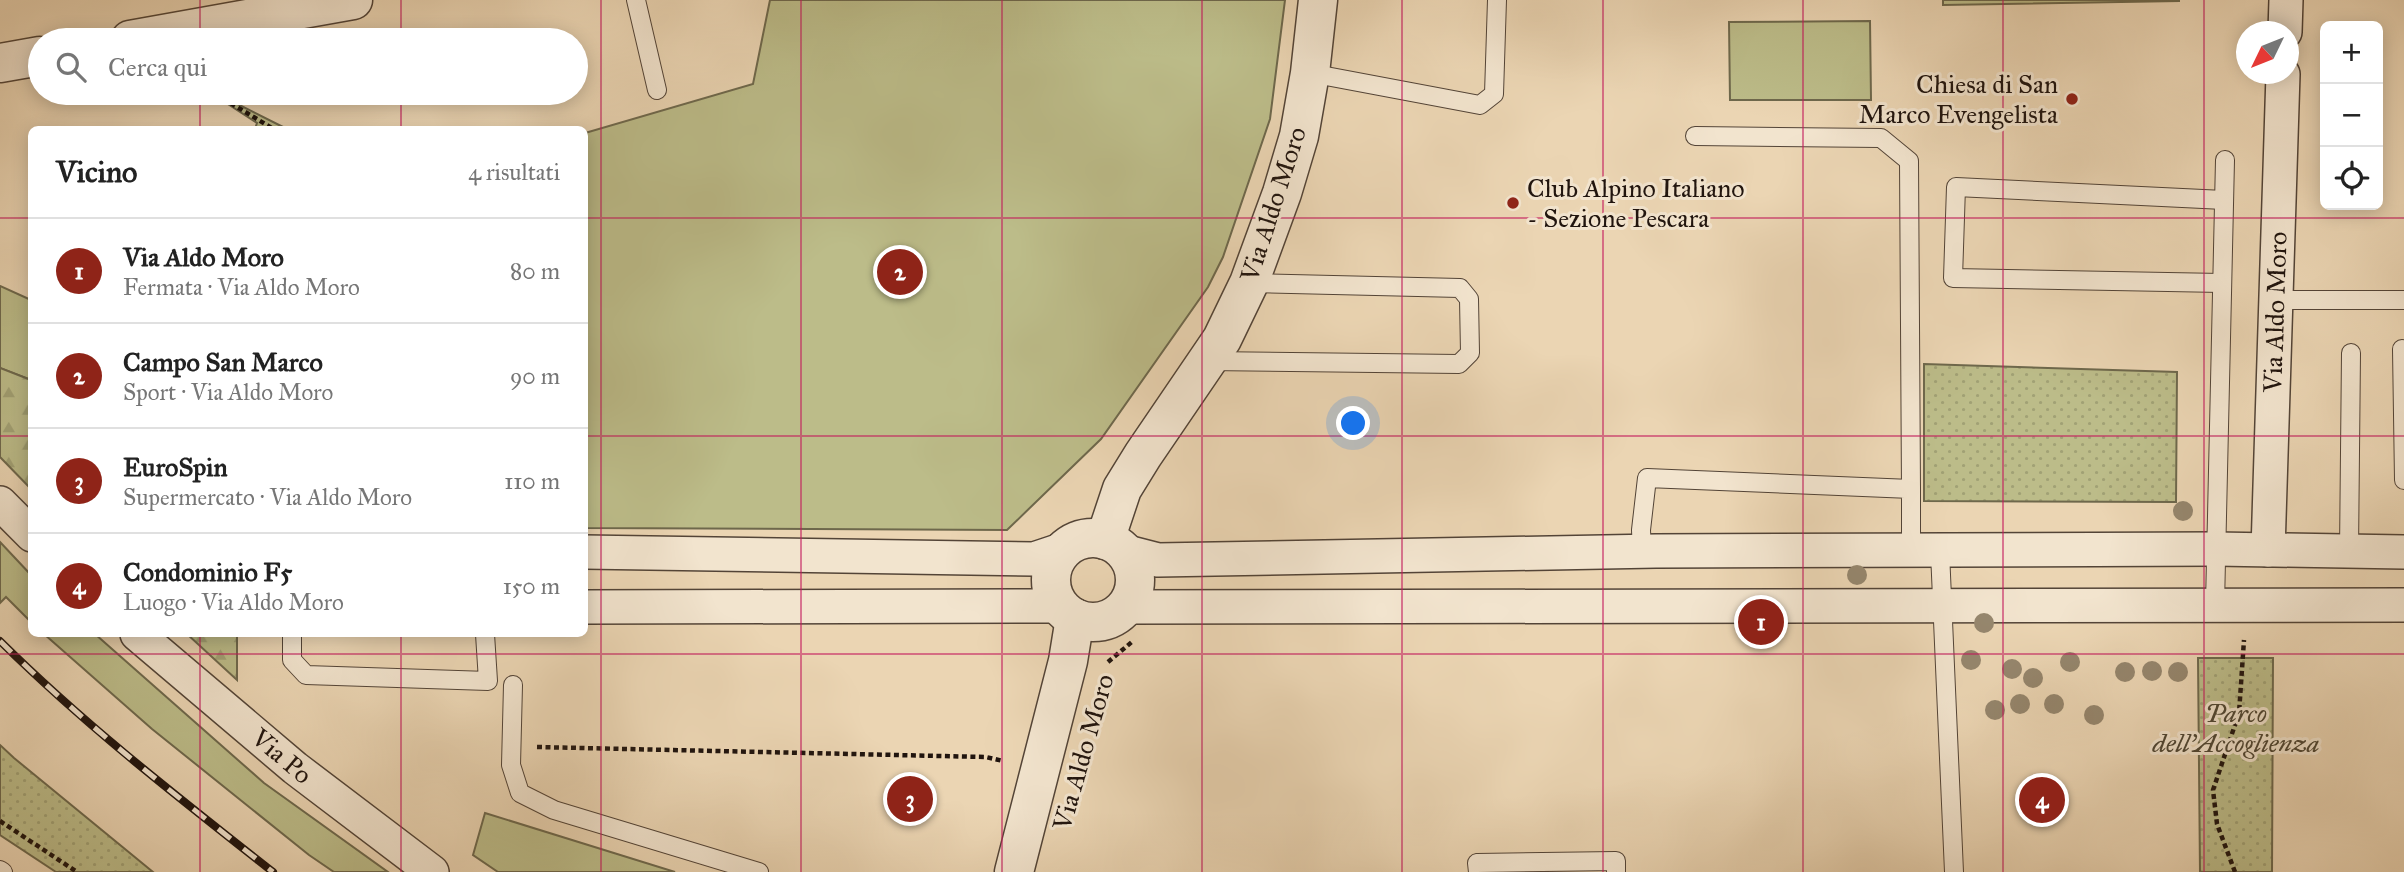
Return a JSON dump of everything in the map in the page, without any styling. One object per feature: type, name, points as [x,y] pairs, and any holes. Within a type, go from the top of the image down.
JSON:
[{"type":"street","points":[[197,28],[354,0]]},
{"type":"street","name":"Via Aldo Moro","points":[[1114,545],[1122,489],[1222,339],[1249,283],[1282,193],[1299,136],[1310,73],[1318,0]]},
{"type":"street","points":[[2285,21],[2286,0]]},
{"type":"street","points":[[0,63],[28,58]]},
{"type":"street","name":"Via Aldo Moro","points":[[2267,550],[2283,84]]},
{"type":"street","points":[[0,503],[28,531]]},
{"type":"street","points":[[588,552],[1034,559],[1083,539],[1114,545],[1152,560],[1642,552],[2216,549],[2404,552]]},
{"type":"street","points":[[1114,545],[1130,561],[1135,585],[1130,622]]},
{"type":"street","points":[[1064,549],[1056,559],[1052,571],[1054,595],[1068,612],[1088,622],[1102,621],[1114,616],[1130,622],[1942,606],[2404,605]]},
{"type":"street","points":[[588,607],[1068,612]]},
{"type":"street","name":"Via Aldo Moro","points":[[1014,872],[1068,661],[1068,612]]},
{"type":"street","name":"Via Po","points":[[141,637],[295,768],[432,872]]},
{"type":"lane","points":[[636,0],[657,90]]},
{"type":"lane","points":[[1310,73],[1480,105],[1494,94],[1497,0]]},
{"type":"lane","points":[[1695,136],[1881,138],[1909,161],[1911,489],[1925,552],[1942,606],[1954,872]]},
{"type":"lane","points":[[2215,605],[2225,160]]},
{"type":"lane","points":[[2222,283],[1953,278],[1956,187],[2224,200]]},
{"type":"lane","points":[[1207,361],[1459,365],[1470,353],[1469,299],[1460,288],[1249,283]]},
{"type":"lane","points":[[2276,300],[2404,300]]},
{"type":"lane","points":[[2402,349],[2404,480]]},
{"type":"lane","points":[[2348,551],[2351,353]]},
{"type":"lane","points":[[1642,552],[1647,478],[1911,489]]},
{"type":"lane","points":[[292,637],[292,660],[306,675],[488,681],[485,637]]},
{"type":"lane","points":[[513,685],[511,765],[520,793],[554,810],[759,872]]},
{"type":"lane","points":[[1478,872],[1477,863],[1616,861],[1616,872]]},
{"type":"path","points":[[234,105],[268,126]]},
{"type":"path","name":"Via Aldo Moro","points":[[1104,674],[1108,660],[1130,645],[1130,622]]},
{"type":"path","points":[[2235,872],[2217,824],[2213,790],[2239,713],[2244,635]]},
{"type":"path","points":[[512,744],[550,748],[986,757],[1041,769]]},
{"type":"path","points":[[0,821],[77,872]]},
{"type":"green space","points":[[770,0],[1285,0],[1270,119],[1223,257],[1208,287],[1101,439],[1007,530],[588,528],[588,132],[753,84]]},
{"type":"green space","points":[[1943,0],[2179,0],[2179,1],[1943,5]]},
{"type":"green space","points":[[1870,21],[1871,100],[1730,100],[1729,22]]},
{"type":"green space","points":[[229,105],[240,105],[281,126],[256,126],[257,123]]},
{"type":"green space","points":[[0,286],[28,299],[28,379],[0,368]]},
{"type":"green space","points":[[1924,364],[2177,372],[2176,502],[1924,501]]},
{"type":"green space","points":[[0,368],[28,379],[28,486],[0,457]]},
{"type":"green space","points":[[0,542],[28,572],[28,619],[6,597],[0,603]]},
{"type":"green space","points":[[47,637],[98,637],[264,783],[388,872],[334,872],[152,729]]},
{"type":"green space","points":[[190,637],[237,637],[237,680]]},
{"type":"green space","name":"Parco dell'Accoglienza","points":[[2198,658],[2273,658],[2272,872],[2200,872]]},
{"type":"green space","points":[[0,745],[153,872],[56,872],[0,835]]},
{"type":"green space","points":[[485,813],[675,872],[498,872],[473,855]]},
{"type":"railway","points":[[0,641],[99,731],[273,872]]},
{"type":"place","name":"Chiesa di San Marco Evengelista","points":[[2072,99]]},
{"type":"place","name":"Club Alpino Italiano - Sezione Pescara","points":[[1513,203]]},
{"type":"place","name":"Campo San Marco","points":[[900,272]]},
{"type":"place","name":"Via Aldo Moro","points":[[1761,622]]},
{"type":"place","name":"EuroSpin","points":[[910,799]]},
{"type":"place","name":"Condominio F5","points":[[2042,800]]}]
